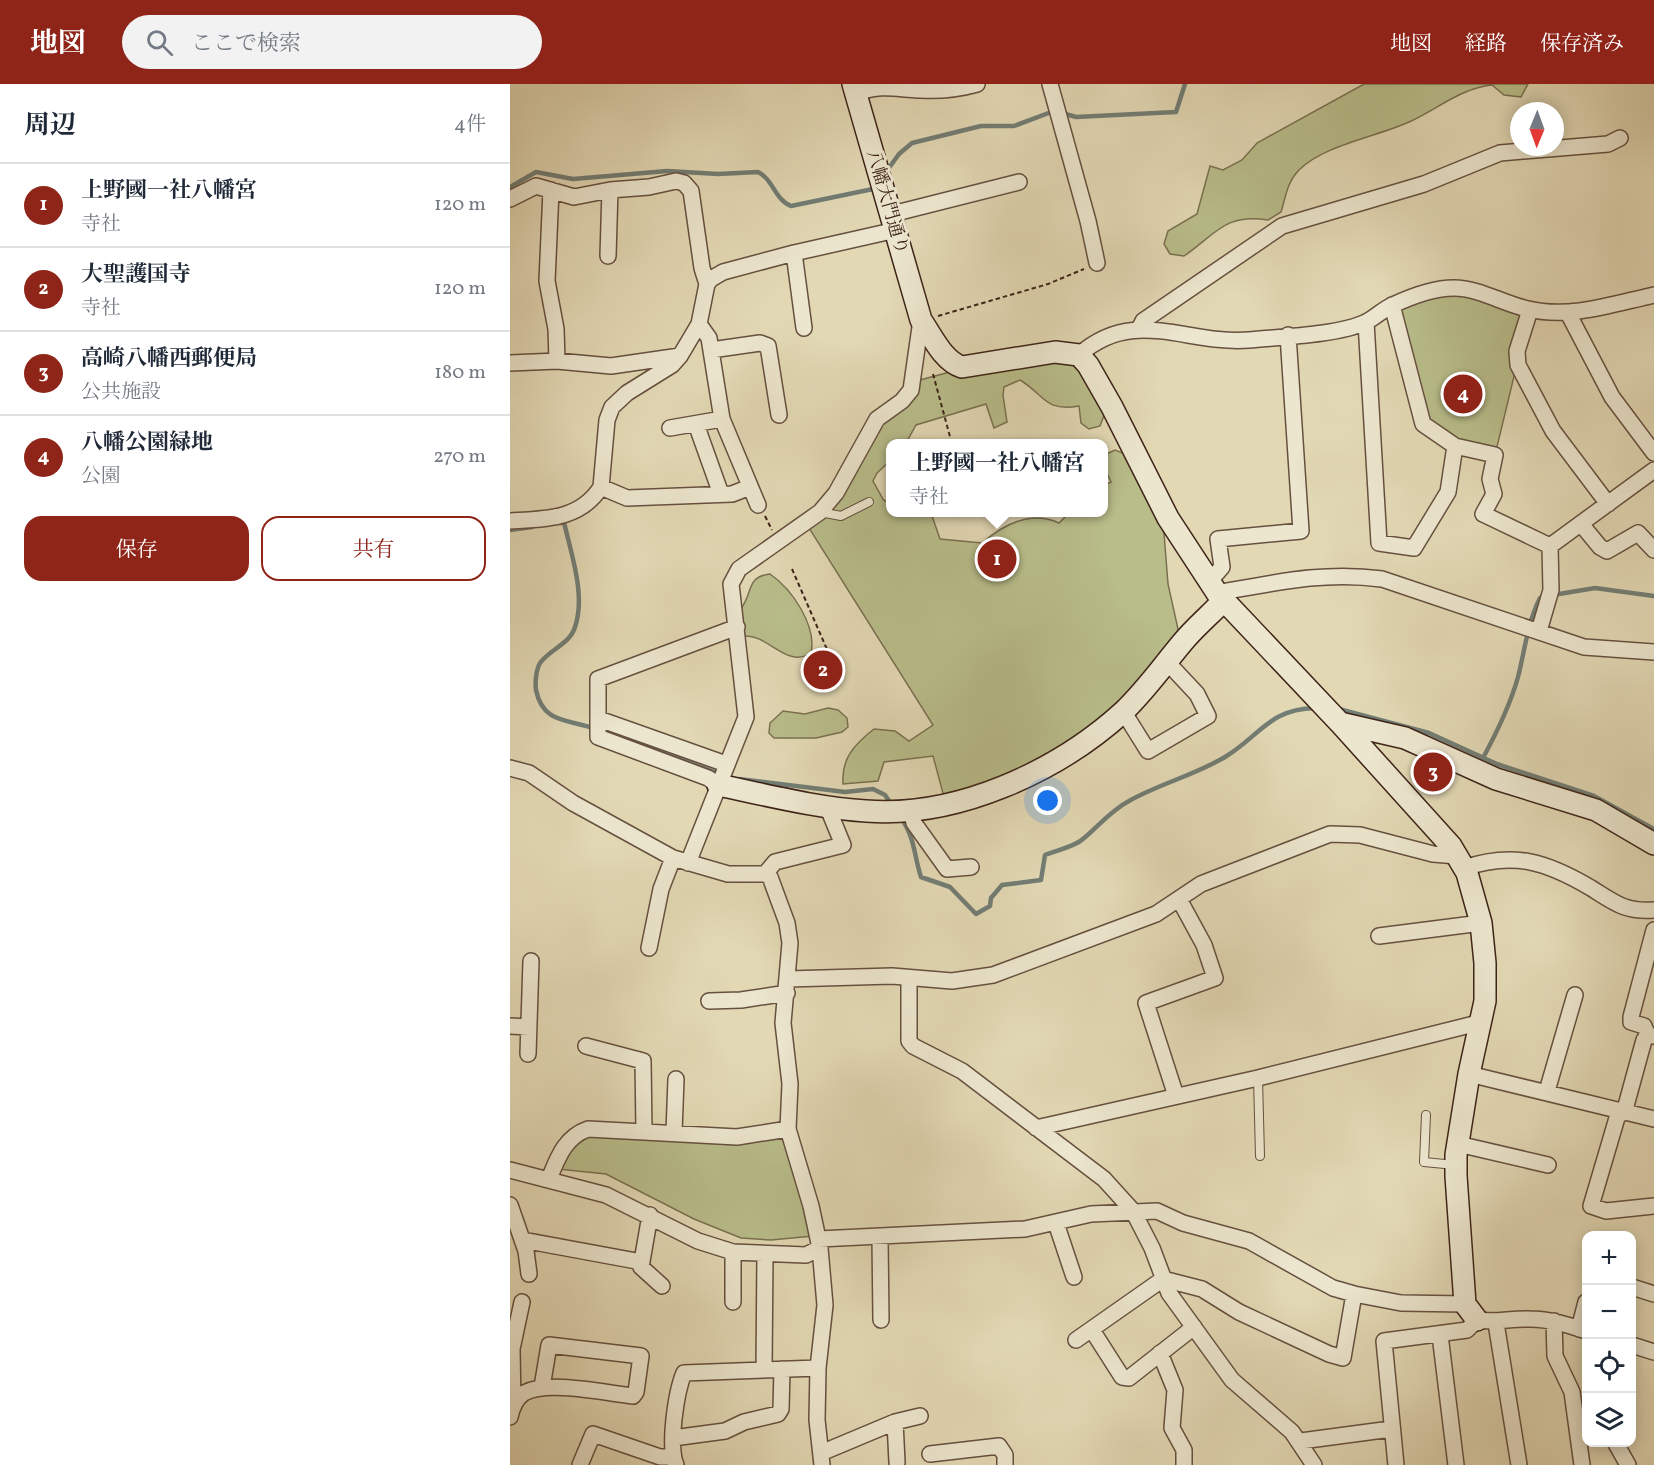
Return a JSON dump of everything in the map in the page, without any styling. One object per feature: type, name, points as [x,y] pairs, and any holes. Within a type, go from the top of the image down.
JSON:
[{"type":"street","points":[[855,89],[896,86],[919,90],[953,90],[977,84]]},
{"type":"street","points":[[1050,84],[1098,263]]},
{"type":"street","name":"八幡大門通り","points":[[855,89],[921,320]]},
{"type":"street","points":[[1139,329],[1143,321],[1282,226],[1424,184],[1500,153],[1608,144],[1620,138]]},
{"type":"street","points":[[510,199],[536,186],[574,196],[610,190],[649,188],[676,181],[688,186],[707,284],[699,324],[680,356],[672,365],[627,393],[612,407],[607,420],[601,487],[588,502],[570,514],[555,518],[510,521]]},
{"type":"street","points":[[707,284],[723,272],[794,253],[1018,182]]},
{"type":"street","points":[[550,190],[547,281],[556,329],[557,361]]},
{"type":"street","points":[[608,256],[610,190]]},
{"type":"street","points":[[794,253],[804,328]]},
{"type":"street","points":[[1079,356],[1090,345],[1109,336],[1139,329],[1223,340],[1339,329],[1366,322],[1392,305],[1430,292],[1455,288],[1530,310],[1568,313],[1654,295]]},
{"type":"street","points":[[1392,305],[1423,424],[1455,446],[1495,455],[1490,479],[1494,494],[1483,514],[1550,546]]},
{"type":"street","points":[[1530,310],[1517,351],[1518,364],[1553,431],[1608,504]]},
{"type":"street","points":[[1568,313],[1612,397],[1654,453]]},
{"type":"street","points":[[921,320],[953,364],[962,367],[1055,352],[1079,356],[1088,365],[1112,407],[1168,518],[1216,592],[1340,723],[1460,862],[1475,897],[1481,923],[1485,963],[1485,1000],[1469,1074],[1456,1165],[1479,1316],[1518,1465]]},
{"type":"street","points":[[688,863],[746,717],[731,584],[733,576],[739,569],[820,512],[836,493],[877,419],[902,401],[911,390],[921,320]]},
{"type":"street","points":[[1366,322],[1379,543],[1414,548],[1448,492],[1455,446]]},
{"type":"street","points":[[699,324],[709,338],[722,419],[759,506]]},
{"type":"street","points":[[737,627],[598,679],[598,738],[708,778],[718,785],[867,812],[911,810],[979,797],[1010,785],[1102,730],[1123,711],[1167,662],[1216,592],[1221,567],[1218,539],[1301,531],[1288,335]]},
{"type":"street","points":[[711,350],[760,343],[768,346],[779,415]]},
{"type":"street","points":[[510,363],[557,361],[611,366],[680,356]]},
{"type":"street","points":[[670,428],[722,419]]},
{"type":"street","points":[[696,424],[721,494]]},
{"type":"street","points":[[1550,546],[1654,470]]},
{"type":"street","points":[[601,487],[627,498],[732,494],[750,487]]},
{"type":"street","points":[[1581,524],[1603,549],[1612,549],[1638,533],[1654,549]]},
{"type":"street","points":[[1539,631],[1551,591],[1550,546]]},
{"type":"street","points":[[1216,592],[1312,577],[1348,574],[1382,579],[1584,647],[1654,652]]},
{"type":"street","points":[[1123,711],[1148,751],[1208,716],[1197,694],[1167,662]]},
{"type":"street","points":[[599,719],[726,764]]},
{"type":"street","points":[[1340,723],[1405,738],[1496,779],[1596,810],[1654,844]]},
{"type":"street","points":[[510,768],[529,773],[573,803],[673,858],[728,874],[765,873],[770,877],[787,923],[790,943],[783,1023],[790,1084],[788,1129],[820,1244],[825,1305],[818,1368],[817,1420],[821,1459],[895,1422],[920,1416]]},
{"type":"street","points":[[765,873],[775,862],[843,845],[827,806]]},
{"type":"street","points":[[911,810],[914,823],[947,869],[971,867]]},
{"type":"street","points":[[709,1001],[741,1000],[788,986],[892,976],[952,981],[993,975],[1156,914],[1201,884],[1329,834],[1360,835],[1460,862],[1496,860],[1539,862],[1567,874],[1628,910],[1654,910]]},
{"type":"street","points":[[649,948],[661,890],[673,858]]},
{"type":"street","points":[[1176,1096],[1146,1003],[1215,978],[1204,945],[1179,899]]},
{"type":"street","points":[[1379,936],[1481,923]]},
{"type":"street","points":[[1654,930],[1631,1017],[1631,1022],[1644,1026],[1651,1036],[1644,1040],[1591,1206],[1606,1211],[1654,1206]]},
{"type":"street","points":[[528,1054],[531,961]]},
{"type":"street","points":[[909,979],[907,1033],[913,1046],[962,1071],[1104,1179],[1133,1211],[1152,1248],[1169,1293],[1232,1380],[1300,1441],[1314,1465]]},
{"type":"street","points":[[1546,1091],[1575,995]]},
{"type":"street","points":[[1035,1128],[1258,1078],[1482,1022]]},
{"type":"street","points":[[510,1026],[529,1027]]},
{"type":"street","points":[[586,1046],[643,1060],[644,1131]]},
{"type":"street","points":[[1469,1074],[1654,1119]]},
{"type":"street","points":[[674,1132],[676,1079]]},
{"type":"street","points":[[549,1179],[563,1146],[579,1132],[596,1129],[736,1137],[788,1129]]},
{"type":"street","points":[[1458,1144],[1548,1166]]},
{"type":"street","points":[[510,1170],[606,1195],[698,1241],[733,1252],[806,1255],[820,1244],[1025,1229],[1091,1215],[1157,1211],[1184,1223],[1249,1241],[1334,1288],[1354,1294],[1479,1316],[1554,1321],[1582,1330]]},
{"type":"street","points":[[510,1205],[513,1225],[523,1240],[529,1274]]},
{"type":"street","points":[[650,1215],[641,1267],[662,1286]]},
{"type":"street","points":[[1056,1223],[1074,1277]]},
{"type":"street","points":[[880,1238],[881,1320]]},
{"type":"street","points":[[523,1240],[642,1262]]},
{"type":"street","points":[[733,1252],[734,1302]]},
{"type":"street","points":[[764,1370],[765,1254]]},
{"type":"street","points":[[1163,1279],[1202,1289],[1239,1312],[1329,1354],[1343,1358],[1354,1294]]},
{"type":"street","points":[[1076,1340],[1163,1279]]},
{"type":"street","points":[[1636,1288],[1654,1294]]},
{"type":"street","points":[[512,1411],[512,1349],[522,1302]]},
{"type":"street","points":[[1396,1465],[1384,1341],[1467,1330],[1479,1316]]},
{"type":"street","points":[[1554,1321],[1555,1356],[1574,1401],[1582,1465]]},
{"type":"street","points":[[1092,1330],[1122,1377],[1128,1378],[1194,1327]]},
{"type":"street","points":[[1440,1335],[1456,1465]]},
{"type":"street","points":[[512,1411],[522,1394],[542,1387],[633,1396],[636,1392],[641,1356],[549,1345],[542,1387]]},
{"type":"street","points":[[1636,1346],[1654,1352]]},
{"type":"street","points":[[1160,1353],[1175,1390],[1172,1428],[1184,1450],[1185,1465]]},
{"type":"street","points":[[580,1465],[593,1434],[674,1461],[673,1438],[684,1373],[818,1368]]},
{"type":"street","points":[[673,1438],[725,1431],[744,1422],[778,1414],[781,1409],[782,1369]]},
{"type":"street","points":[[1574,1401],[1582,1408]]},
{"type":"street","points":[[895,1422],[897,1462]]},
{"type":"street","points":[[1300,1441],[1391,1429]]},
{"type":"street","points":[[930,1454],[999,1446],[1005,1455],[1005,1465]]},
{"type":"street","points":[[1617,1447],[1628,1465]]},
{"type":"lane","points":[[820,512],[841,516],[869,502]]},
{"type":"lane","points":[[1258,1078],[1260,1156]]},
{"type":"lane","points":[[1426,1115],[1424,1162],[1456,1165]]},
{"type":"path","points":[[921,320],[1048,285],[1098,263]]},
{"type":"path","points":[[933,374],[951,439]]},
{"type":"path","points":[[792,569],[829,654]]},
{"type":"green space","points":[[1364,84],[1528,84],[1521,97],[1504,95],[1492,85],[1470,90],[1409,122],[1322,154],[1299,170],[1292,179],[1281,212],[1268,220],[1253,219],[1231,223],[1213,233],[1184,256],[1170,254],[1164,244],[1168,231],[1197,214],[1210,166],[1223,170],[1242,160],[1257,143]]},
{"type":"green space","points":[[1442,289],[1530,310],[1495,455],[1455,446],[1423,424],[1392,305]]},
{"type":"green space","points":[[1067,361],[1080,371],[1106,410],[1100,426],[1089,429],[1081,423],[1079,406],[1059,407],[1052,404],[1020,380],[1004,387],[1007,422],[994,428],[986,404],[916,425],[908,439],[886,439],[886,465],[877,473],[873,481],[886,502],[886,517],[932,517],[940,539],[982,543],[999,530],[1018,521],[1038,518],[1059,523],[1065,517],[1108,517],[1108,483],[1111,482],[1108,476],[1108,453],[1115,450],[1128,455],[1164,533],[1168,584],[1180,638],[1098,724],[1007,779],[944,797],[933,756],[884,762],[878,781],[843,784],[847,759],[861,740],[874,729],[895,731],[909,741],[933,725],[809,528],[833,509],[878,428],[913,393],[920,380],[950,372]]},
{"type":"green space","points":[[770,574],[787,589],[801,609],[810,631],[811,653],[802,657],[794,657],[761,640],[744,636],[740,610],[753,582],[757,578]]},
{"type":"green space","points":[[828,708],[838,710],[847,718],[848,727],[842,732],[816,738],[774,738],[769,733],[770,723],[783,711],[805,714]]},
{"type":"green space","points":[[579,1135],[785,1135],[813,1236],[771,1240],[741,1238],[694,1219],[606,1174],[557,1169]]},
{"type":"waterway","points":[[1062,113],[1076,117],[1176,112],[1185,84]]},
{"type":"waterway","points":[[886,172],[899,154],[912,143],[981,126],[1014,126],[1054,111]]},
{"type":"waterway","points":[[510,187],[536,172],[573,179],[667,171],[718,174],[758,172],[767,179],[781,199],[791,206],[873,189],[875,186]]},
{"type":"waterway","points":[[561,523],[564,522],[576,574],[578,615],[569,638],[540,663],[536,676],[536,690],[539,701],[551,715],[596,729]]},
{"type":"waterway","points":[[510,530],[532,527]]},
{"type":"waterway","points":[[1553,595],[1595,588],[1654,596]]},
{"type":"waterway","points":[[1483,758],[1511,698],[1529,627],[1540,598],[1545,597]]},
{"type":"waterway","points":[[900,816],[912,839],[921,877],[950,887],[976,914],[990,906],[991,898],[1002,885],[1041,880],[1045,855],[1079,842],[1122,805],[1225,757],[1276,718],[1286,713],[1315,708]]},
{"type":"waterway","points":[[1335,708],[1429,733],[1497,764],[1594,796],[1654,829]]},
{"type":"waterway","points":[[610,733],[720,774]]},
{"type":"waterway","points":[[739,779],[845,792],[873,789],[885,795],[891,804]]},
{"type":"place","name":"八幡公園緑地","points":[[1463,394]]},
{"type":"place","name":"上野國一社八幡宮","points":[[997,559]]},
{"type":"place","name":"大聖護国寺","points":[[823,670]]},
{"type":"place","name":"高崎八幡西郵便局","points":[[1433,772]]}]
